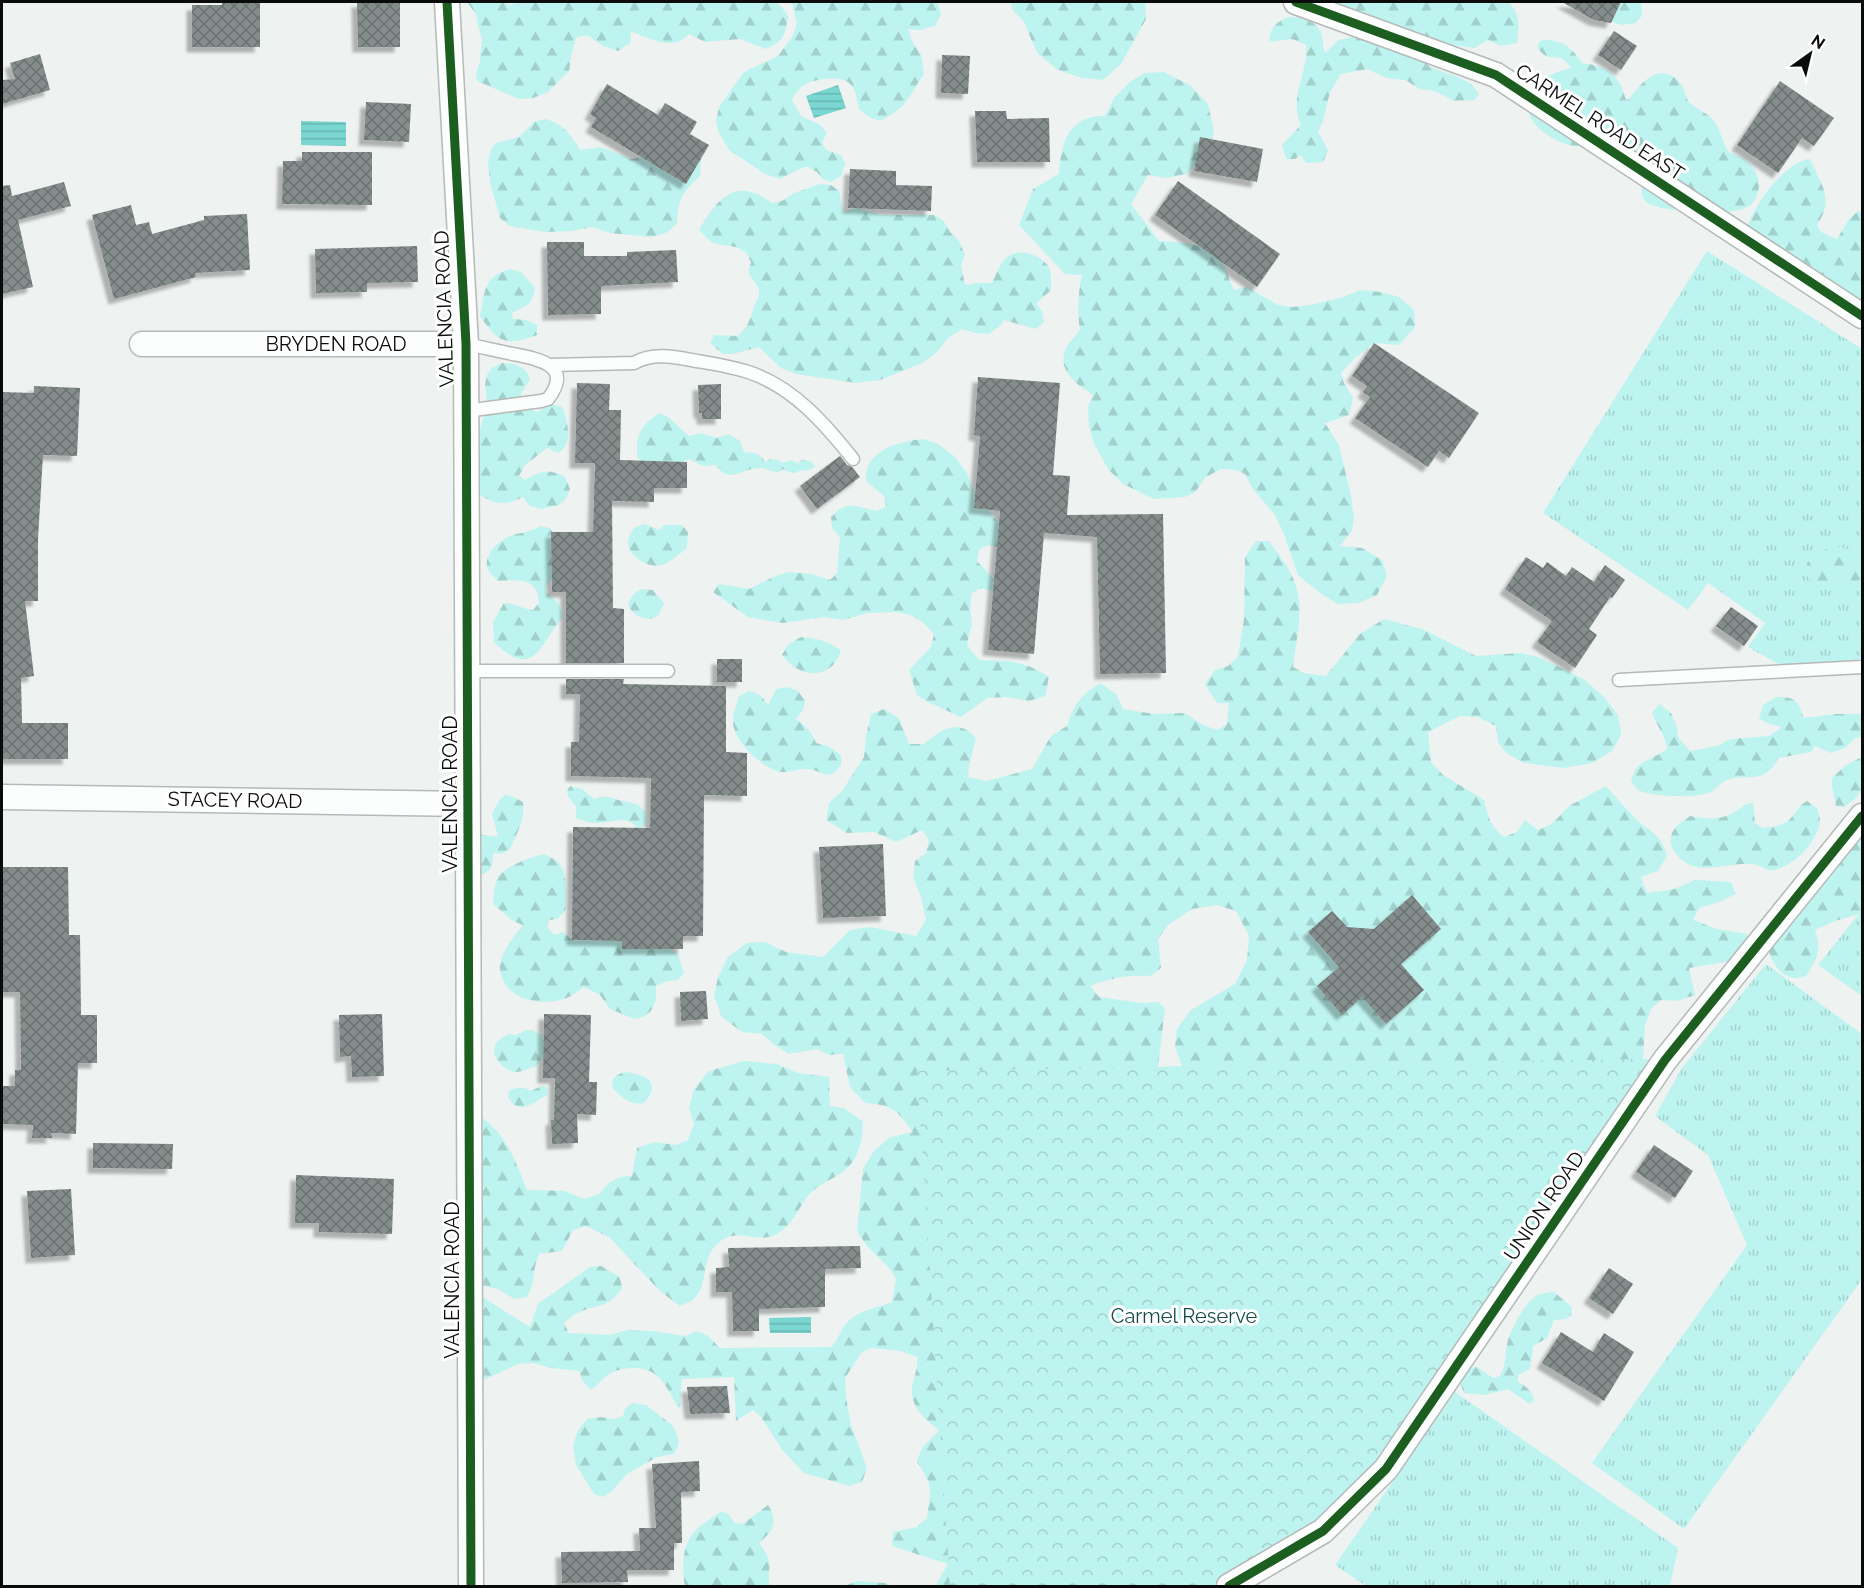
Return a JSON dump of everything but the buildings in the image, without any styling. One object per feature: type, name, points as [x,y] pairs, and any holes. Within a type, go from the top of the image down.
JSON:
[{"type":"street","name":"VALENCIA ROAD","points":[[447,2],[466,344],[471,1587]]},
{"type":"street","name":"CARMEL ROAD EAST","points":[[1296,2],[1496,75],[1863,316]]},
{"type":"street","name":"BRYDEN ROAD","points":[[142,344],[466,344]]},
{"type":"street","name":"STACEY ROAD","points":[[2,797],[468,804]]},
{"type":"street","name":"UNION ROAD","points":[[1229,1587],[1323,1531],[1386,1469],[1665,1060],[1863,816]]},
{"type":"lane","name":"BRYDEN ROAD","points":[[466,344],[544,361],[550,365],[634,363],[644,357],[671,356],[750,373],[769,380],[797,398],[829,429],[853,459]]},
{"type":"lane","points":[[466,411],[548,399],[556,381],[556,375],[550,365]]},
{"type":"lane","points":[[1619,680],[1863,667]]},
{"type":"lane","points":[[467,671],[668,671]]},
{"type":"green space","points":[[467,2],[503,2],[510,5],[519,2],[775,2],[788,16],[783,37],[776,44],[765,49],[740,39],[705,42],[689,34],[683,39],[669,43],[653,40],[631,31],[630,43],[618,51],[603,46],[587,35],[576,38],[569,71],[548,92],[533,98],[519,99],[477,81],[476,74],[480,61],[482,38],[476,14]]},
{"type":"green space","points":[[792,2],[937,2],[941,14],[935,26],[920,30],[908,29],[921,55],[924,74],[902,106],[880,121],[869,117],[859,109],[853,88],[841,79],[823,79],[798,90],[792,100],[801,116],[820,125],[827,133],[822,142],[826,150],[841,155],[845,164],[841,176],[831,182],[806,166],[780,179],[765,174],[729,150],[718,131],[716,120],[719,107],[744,72],[778,56],[792,37],[797,24]]},
{"type":"green space","points":[[1011,2],[1145,2],[1146,19],[1121,64],[1103,80],[1082,78],[1058,70],[1037,53],[1024,22],[1012,9]]},
{"type":"green space","points":[[1313,2],[1508,2],[1517,16],[1517,43],[1501,46],[1488,40],[1474,48],[1432,42],[1395,25],[1338,11]]},
{"type":"green space","points":[[1619,2],[1641,2],[1642,15],[1636,23],[1622,25],[1606,20],[1619,7]]},
{"type":"green space","points":[[1287,17],[1302,18],[1315,25],[1321,33],[1325,53],[1339,40],[1356,36],[1420,58],[1430,67],[1471,84],[1479,94],[1475,100],[1454,101],[1435,91],[1420,89],[1405,80],[1386,78],[1367,69],[1341,74],[1330,92],[1318,132],[1328,150],[1323,162],[1306,163],[1301,155],[1295,159],[1286,159],[1282,145],[1301,125],[1297,104],[1306,55],[1306,45],[1292,39],[1269,42],[1274,26]]},
{"type":"green space","points":[[1542,40],[1556,41],[1566,45],[1582,63],[1591,64],[1612,74],[1620,85],[1626,100],[1652,76],[1665,73],[1673,76],[1682,85],[1690,103],[1715,122],[1728,151],[1746,160],[1753,168],[1759,184],[1754,201],[1745,208],[1729,212],[1675,210],[1650,204],[1644,200],[1642,188],[1647,174],[1659,159],[1646,156],[1621,144],[1575,146],[1558,141],[1541,130],[1535,124],[1527,108],[1531,92],[1545,78],[1571,68],[1562,59],[1546,56],[1541,52],[1538,44]]},
{"type":"green space","points":[[1164,72],[1191,86],[1208,104],[1214,132],[1205,156],[1186,174],[1166,178],[1148,175],[1131,204],[1159,241],[1186,243],[1211,251],[1225,267],[1234,290],[1247,287],[1278,305],[1292,307],[1310,305],[1344,297],[1360,290],[1399,297],[1414,310],[1415,327],[1399,345],[1374,343],[1341,373],[1353,398],[1349,415],[1325,423],[1339,445],[1354,518],[1352,531],[1340,546],[1362,548],[1382,560],[1387,576],[1377,595],[1358,603],[1338,604],[1298,575],[1275,515],[1252,488],[1245,474],[1236,470],[1221,469],[1206,477],[1195,492],[1185,497],[1154,499],[1123,484],[1108,469],[1094,444],[1089,426],[1088,407],[1093,395],[1072,379],[1065,368],[1065,351],[1080,330],[1078,302],[1082,275],[1065,274],[1019,225],[1033,189],[1059,174],[1065,141],[1075,125],[1093,117],[1105,116],[1114,98],[1130,82],[1144,73]]},
{"type":"green space","points":[[545,119],[557,123],[566,130],[580,150],[601,147],[632,159],[648,156],[701,159],[700,176],[682,197],[677,224],[666,233],[651,237],[610,233],[592,227],[572,231],[545,232],[510,226],[500,218],[490,182],[488,161],[491,150],[496,143],[519,137],[534,122]]},
{"type":"green space","points":[[1810,159],[1822,184],[1826,199],[1817,225],[1821,232],[1837,239],[1849,219],[1858,211],[1862,213],[1862,316],[1747,229],[1750,219],[1771,186],[1790,168]]},
{"type":"green space","points":[[820,184],[831,185],[839,191],[843,212],[857,208],[882,215],[934,215],[943,220],[959,241],[965,255],[961,265],[965,285],[992,283],[1001,264],[1006,258],[1016,253],[1028,253],[1040,258],[1048,266],[1051,278],[1051,290],[1036,304],[1042,311],[1044,322],[1036,329],[1004,320],[989,334],[962,329],[948,338],[937,352],[922,363],[880,380],[856,383],[796,374],[781,368],[759,347],[733,354],[723,354],[710,343],[714,335],[738,336],[750,320],[759,289],[749,273],[751,263],[747,253],[736,247],[712,243],[699,230],[713,208],[729,194],[748,191],[772,203],[782,201],[794,193]]},
{"type":"green space","points":[[1707,251],[1862,349],[1862,659],[1782,666],[1748,647],[1765,623],[1708,583],[1688,610],[1543,513]]},
{"type":"green space","points":[[510,269],[521,272],[535,288],[530,302],[512,313],[513,319],[526,320],[537,325],[537,335],[517,341],[503,340],[498,337],[480,316],[490,281],[501,272]]},
{"type":"green space","points":[[502,363],[520,367],[530,380],[521,393],[522,407],[537,412],[552,404],[562,407],[568,431],[568,438],[563,449],[559,453],[547,448],[525,465],[519,476],[525,480],[540,473],[554,472],[565,477],[570,489],[566,499],[559,505],[541,509],[530,506],[523,497],[511,502],[500,503],[489,500],[478,493],[476,455],[480,447],[480,430],[487,402],[485,385],[487,375],[492,368]]},
{"type":"green space","points":[[660,413],[668,417],[689,436],[701,433],[716,438],[729,434],[740,441],[744,452],[759,455],[765,462],[774,459],[783,463],[793,461],[798,464],[801,460],[806,460],[815,467],[794,473],[783,469],[779,472],[760,468],[731,475],[721,471],[715,465],[703,466],[689,459],[678,464],[651,467],[638,458],[638,437],[648,422]]},
{"type":"green space","points":[[924,439],[938,444],[954,456],[967,473],[974,492],[1010,538],[1002,548],[987,545],[979,550],[977,561],[1000,589],[991,591],[981,588],[972,593],[970,609],[972,624],[967,644],[980,660],[1016,662],[1049,677],[1045,696],[1029,701],[1006,697],[987,698],[961,717],[917,695],[909,670],[931,647],[934,634],[923,622],[910,615],[896,612],[868,613],[843,620],[823,617],[783,623],[748,617],[713,592],[719,584],[749,589],[788,572],[812,574],[830,580],[837,573],[840,537],[832,528],[831,517],[838,510],[847,506],[877,511],[886,507],[884,496],[866,481],[867,470],[871,462],[885,449],[894,445]]},
{"type":"green space","points":[[645,524],[659,530],[664,525],[682,525],[688,532],[687,548],[662,565],[650,565],[639,560],[630,551],[628,540],[635,527]]},
{"type":"green space","points":[[540,526],[549,528],[558,537],[555,578],[548,584],[546,593],[560,606],[562,618],[535,655],[527,659],[518,659],[494,642],[493,622],[504,603],[533,610],[539,603],[538,595],[535,588],[526,582],[498,581],[491,574],[487,561],[491,551],[504,539]]},
{"type":"green space","points":[[1256,541],[1269,541],[1291,574],[1296,586],[1299,606],[1299,626],[1293,667],[1304,673],[1326,676],[1360,634],[1384,619],[1422,629],[1476,656],[1521,653],[1541,658],[1585,680],[1605,698],[1618,715],[1621,735],[1612,751],[1592,763],[1564,768],[1524,763],[1506,753],[1498,742],[1496,726],[1478,717],[1460,716],[1428,732],[1431,762],[1443,775],[1484,800],[1490,821],[1504,837],[1517,832],[1525,820],[1538,830],[1552,824],[1569,806],[1606,786],[1635,818],[1658,837],[1664,848],[1667,856],[1658,871],[1641,877],[1647,893],[1674,889],[1695,880],[1731,882],[1736,894],[1699,908],[1693,920],[1717,929],[1747,934],[1747,949],[1737,960],[1689,968],[1695,995],[1677,1001],[1661,1000],[1651,1009],[1645,1025],[1643,1059],[1635,1072],[1214,1586],[935,1586],[948,1564],[892,1546],[893,1532],[917,1527],[927,1518],[929,1482],[917,1461],[922,1448],[939,1430],[917,1409],[914,1402],[912,1388],[917,1357],[901,1351],[871,1348],[862,1352],[845,1378],[851,1425],[867,1468],[862,1482],[849,1486],[804,1473],[783,1451],[761,1417],[753,1410],[736,1421],[734,1377],[682,1379],[680,1410],[661,1380],[649,1371],[640,1369],[621,1369],[613,1372],[591,1390],[582,1380],[579,1371],[551,1368],[533,1363],[518,1364],[470,1384],[470,1285],[487,1300],[530,1327],[538,1304],[590,1267],[601,1266],[620,1277],[622,1288],[611,1300],[574,1315],[564,1323],[569,1333],[611,1335],[626,1330],[685,1336],[697,1331],[708,1336],[720,1348],[831,1347],[844,1326],[854,1316],[892,1302],[896,1279],[857,1231],[863,1169],[873,1152],[890,1137],[913,1132],[894,1110],[882,1105],[865,1103],[850,1087],[843,1054],[829,1055],[817,1049],[789,1054],[762,1034],[742,1032],[722,1017],[714,996],[718,977],[728,957],[747,943],[765,942],[786,952],[823,957],[850,930],[870,927],[916,936],[926,920],[921,897],[913,877],[915,861],[926,853],[929,840],[922,830],[896,842],[874,832],[847,833],[826,820],[829,803],[842,791],[864,757],[871,714],[884,709],[899,718],[909,744],[924,744],[943,730],[963,728],[976,738],[968,777],[986,781],[1032,769],[1051,736],[1067,726],[1079,701],[1100,683],[1116,694],[1123,709],[1154,714],[1185,713],[1203,725],[1217,730],[1227,724],[1229,703],[1217,703],[1205,684],[1215,670],[1228,666],[1238,656],[1244,619],[1245,557]],"holes":[[[1217,905],[1236,911],[1249,936],[1247,960],[1235,984],[1191,1010],[1177,1029],[1175,1047],[1182,1066],[1158,1067],[1165,1008],[1158,1002],[1142,1003],[1099,997],[1090,986],[1119,978],[1150,976],[1161,968],[1158,939],[1168,925],[1192,909]]]},
{"type":"green space","points":[[1833,546],[1849,549],[1862,558],[1862,579],[1851,583],[1831,585],[1813,581],[1805,574],[1807,563],[1815,555]]},
{"type":"green space","points":[[642,589],[653,590],[664,603],[658,616],[640,617],[633,613],[628,605],[633,595]]},
{"type":"green space","points":[[801,637],[822,641],[841,650],[837,660],[823,672],[806,672],[797,669],[782,655],[788,645]]},
{"type":"green space","points":[[788,687],[798,691],[805,701],[803,710],[796,719],[813,736],[816,743],[828,746],[841,755],[841,765],[829,775],[809,769],[784,772],[774,770],[746,749],[736,735],[733,720],[739,696],[749,691],[758,694],[768,706],[776,689]]},
{"type":"green space","points":[[1776,697],[1795,701],[1804,718],[1862,714],[1862,737],[1855,738],[1845,748],[1831,753],[1815,746],[1811,752],[1779,758],[1772,767],[1759,776],[1731,779],[1723,782],[1715,790],[1702,795],[1656,795],[1639,790],[1631,781],[1641,764],[1667,749],[1652,713],[1659,704],[1671,713],[1677,727],[1678,737],[1690,751],[1717,746],[1731,739],[1769,736],[1782,727],[1759,719],[1763,705]]},
{"type":"green space","points":[[1862,757],[1862,790],[1844,807],[1836,806],[1832,778],[1846,765]]},
{"type":"green space","points":[[570,786],[582,789],[594,799],[605,796],[637,805],[645,811],[646,822],[642,827],[637,828],[623,820],[596,823],[576,818],[576,807],[567,791]]},
{"type":"green space","points":[[505,795],[523,802],[524,808],[518,832],[510,849],[501,854],[493,853],[492,865],[485,873],[476,875],[463,872],[456,864],[454,847],[471,835],[498,836],[492,814],[500,799]]},
{"type":"green space","points":[[1807,801],[1817,808],[1820,821],[1818,829],[1809,846],[1795,860],[1778,869],[1770,870],[1752,864],[1703,868],[1685,863],[1671,846],[1673,831],[1690,816],[1720,818],[1753,802],[1755,823],[1763,828],[1781,825]]},
{"type":"green space","points":[[1862,806],[1862,913],[1815,930],[1818,954],[1806,976],[1796,978],[1786,975],[1774,963],[1768,947],[1783,926],[1793,922],[1793,914]]},
{"type":"green space","points":[[545,854],[558,862],[564,873],[566,886],[565,911],[557,919],[549,920],[547,927],[554,935],[563,932],[572,940],[622,941],[622,949],[669,949],[678,954],[684,973],[678,980],[667,981],[656,986],[656,1000],[651,1011],[643,1017],[634,1019],[610,1009],[600,995],[584,987],[567,998],[547,1002],[521,997],[507,987],[500,971],[501,959],[523,925],[513,921],[493,904],[496,882],[505,870],[512,866]]},
{"type":"green space","points":[[1862,910],[1862,996],[1818,965]]},
{"type":"green space","points":[[1766,964],[1862,1034],[1862,1279],[1684,1529],[1592,1463],[1747,1245],[1708,1155],[1655,1116],[1682,1068]]},
{"type":"green space","points":[[526,1030],[541,1035],[547,1051],[537,1066],[513,1072],[499,1062],[494,1047],[498,1041],[509,1034],[516,1035]]},
{"type":"green space","name":"Carmel Reserve","points":[[1665,1060],[1386,1469],[1229,1586],[950,1586],[917,1071]]},
{"type":"green space","points":[[744,1061],[777,1064],[798,1073],[829,1077],[830,1106],[844,1108],[863,1122],[861,1142],[853,1161],[844,1171],[811,1193],[781,1232],[762,1238],[735,1236],[722,1240],[710,1254],[698,1293],[693,1300],[680,1306],[661,1292],[609,1237],[586,1226],[573,1230],[562,1251],[539,1254],[532,1286],[527,1297],[514,1299],[498,1289],[484,1286],[470,1279],[469,1109],[499,1134],[512,1154],[527,1190],[565,1191],[584,1199],[599,1194],[610,1182],[621,1177],[632,1176],[637,1148],[654,1142],[676,1145],[688,1140],[694,1124],[689,1108],[694,1089],[709,1071]]},
{"type":"green space","points":[[627,1072],[641,1075],[650,1081],[652,1090],[644,1103],[630,1102],[612,1087],[616,1076]]},
{"type":"green space","points":[[541,1086],[548,1089],[547,1095],[527,1106],[517,1106],[508,1097],[509,1091],[515,1089],[523,1088],[531,1091]]},
{"type":"green space","points":[[1554,1292],[1572,1307],[1571,1316],[1554,1320],[1547,1338],[1533,1346],[1530,1369],[1518,1375],[1518,1382],[1528,1389],[1534,1400],[1530,1404],[1508,1389],[1485,1395],[1464,1393],[1459,1380],[1466,1369],[1477,1367],[1493,1378],[1500,1376],[1504,1368],[1509,1339],[1522,1311],[1536,1296]]},
{"type":"green space","points":[[1455,1392],[1678,1548],[1670,1586],[1366,1586],[1335,1565]]},
{"type":"green space","points":[[632,1403],[646,1405],[672,1425],[679,1443],[674,1454],[657,1457],[627,1474],[612,1491],[603,1497],[594,1494],[576,1465],[573,1446],[577,1432],[587,1419],[600,1417],[614,1419],[623,1416],[625,1409]]},
{"type":"green space","points":[[768,1505],[773,1516],[773,1526],[759,1543],[769,1561],[770,1586],[685,1586],[684,1555],[688,1541],[698,1528],[722,1511],[728,1514],[735,1523],[743,1524]]},
{"type":"green space","points":[[858,1581],[884,1583],[895,1586],[844,1586]]},
{"type":"shaded area","points":[[838,85],[846,108],[814,118],[806,96]]},
{"type":"shaded area","points":[[301,121],[346,122],[346,146],[301,145]]},
{"type":"shaded area","points":[[811,1317],[811,1333],[770,1333],[769,1318]]},
{"type":"cycle path","points":[[447,2],[466,344],[471,1586]]},
{"type":"cycle path","points":[[1296,2],[1496,75],[1862,316]]},
{"type":"cycle path","points":[[1229,1586],[1323,1531],[1386,1469],[1665,1060],[1862,816]]}]
